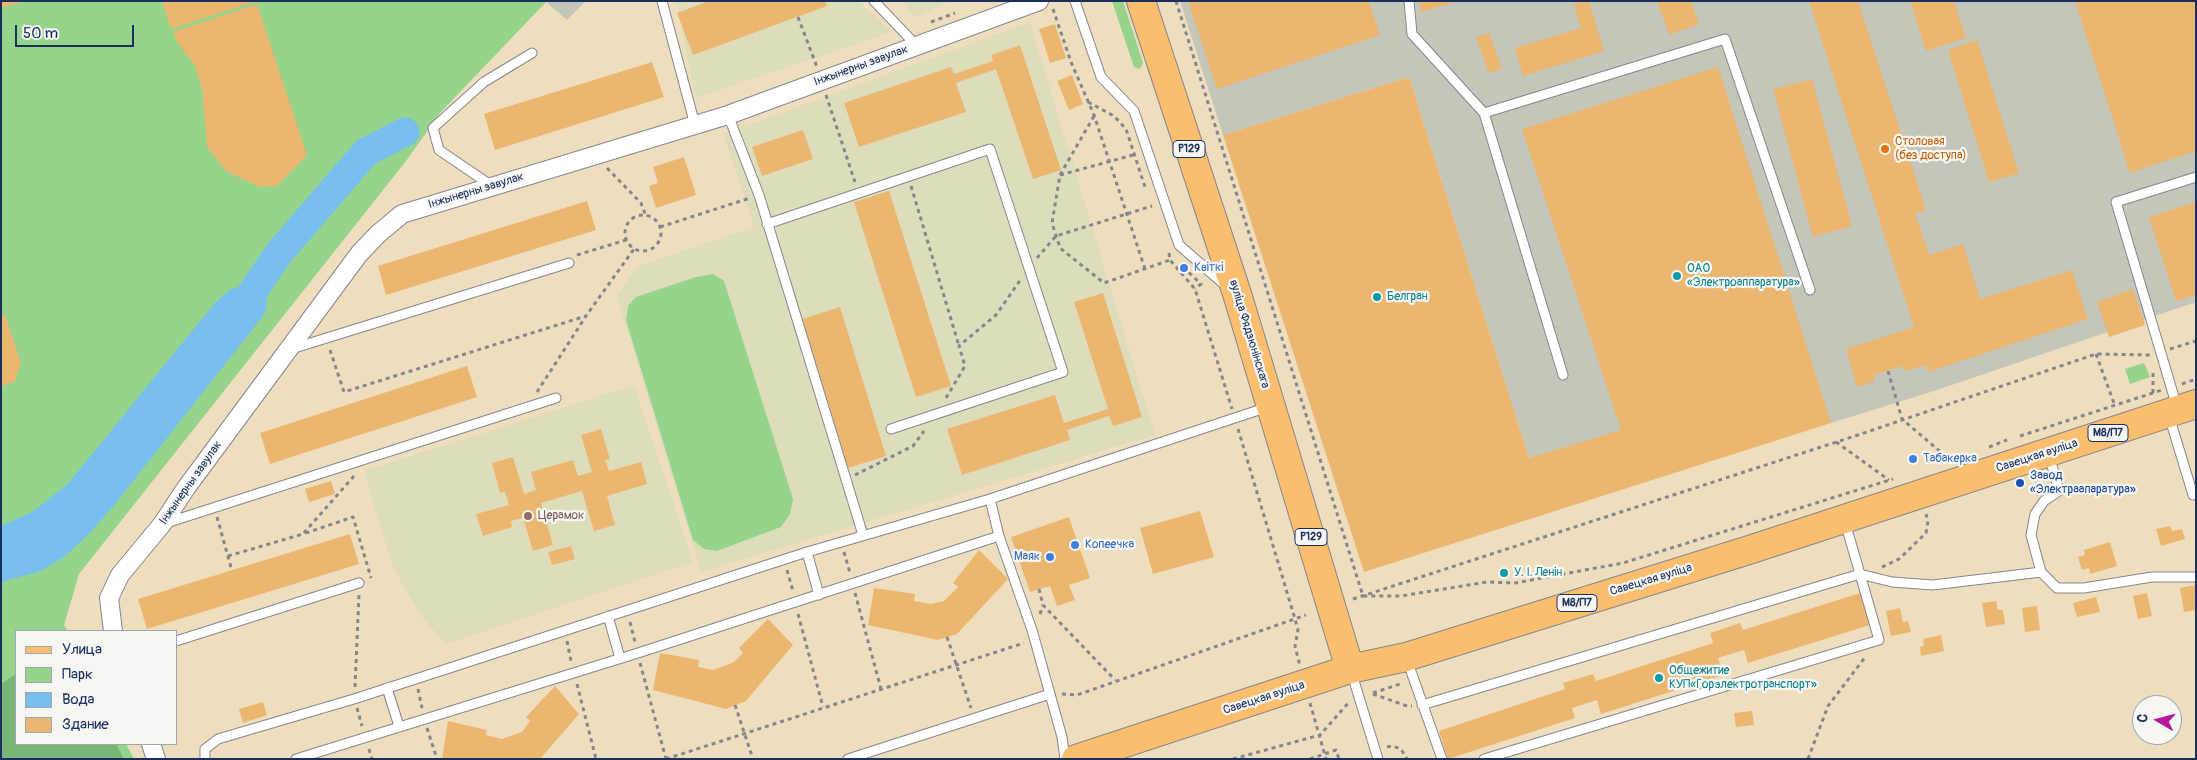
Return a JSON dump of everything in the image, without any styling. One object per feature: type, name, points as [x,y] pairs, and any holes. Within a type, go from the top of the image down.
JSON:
[{"type":"main road","name":"вуліца Фядзюнінскага","points":[[1141,1],[1238,297],[1350,669]]},
{"type":"main road","name":"Савецкая вуліца","points":[[1076,759],[1350,669],[1406,657],[1844,520],[2048,452],[2178,404]]},
{"type":"street","name":"Інжынерны завулак","points":[[113,630],[109,598],[120,575],[163,523],[186,488],[359,254],[378,234],[402,214],[728,114],[1039,1]]},
{"type":"street","points":[[151,745],[156,759]]},
{"type":"lane","points":[[662,1],[695,125]]},
{"type":"lane","points":[[874,1],[917,46]]},
{"type":"lane","points":[[1075,1],[1101,77],[1134,111],[1179,245],[1238,297]]},
{"type":"lane","points":[[1409,1],[1412,34],[1484,113],[1563,375]]},
{"type":"lane","points":[[1484,113],[1725,39],[1810,290]]},
{"type":"lane","points":[[492,186],[439,150],[433,128],[484,82],[532,53]]},
{"type":"lane","points":[[728,114],[759,195],[863,535]]},
{"type":"lane","points":[[767,224],[907,175],[990,149],[1063,372],[890,428]]},
{"type":"lane","points":[[2193,495],[2178,404],[2160,352],[2116,202],[2196,177]]},
{"type":"lane","points":[[286,351],[569,263]]},
{"type":"lane","points":[[163,523],[556,398]]},
{"type":"lane","points":[[205,759],[205,749],[218,739],[354,699],[784,559],[990,498],[1271,406]]},
{"type":"lane","points":[[2048,452],[2059,491],[2044,501],[2035,514],[2031,535],[2041,572],[2058,588],[2084,588],[2152,577],[2196,576]]},
{"type":"lane","points":[[990,498],[999,536],[1032,630],[1062,737],[1065,759]]},
{"type":"lane","points":[[1484,759],[1879,640],[1844,520]]},
{"type":"lane","points":[[296,759],[574,671],[638,653],[999,536]]},
{"type":"lane","points":[[807,552],[819,595]]},
{"type":"lane","points":[[1422,705],[1860,574],[1892,582],[1933,585],[2041,572]]},
{"type":"lane","points":[[178,640],[359,583]]},
{"type":"lane","points":[[608,616],[620,658]]},
{"type":"lane","points":[[1406,657],[1442,759]]},
{"type":"lane","points":[[1350,669],[1378,759]]},
{"type":"lane","points":[[387,688],[399,726]]},
{"type":"lane","points":[[848,759],[1050,694]]},
{"type":"path","points":[[1050,1],[1071,62],[1094,115],[1145,269]]},
{"type":"path","points":[[1176,1],[1363,596]]},
{"type":"path","points":[[825,92],[858,192]]},
{"type":"path","points":[[1088,102],[1114,116],[1126,129],[1133,155],[1155,215]]},
{"type":"path","points":[[1094,115],[1060,175],[1052,223],[1060,248],[1104,283],[1170,260]]},
{"type":"path","points":[[1060,175],[1133,155]]},
{"type":"path","points":[[602,162],[641,203],[646,216]]},
{"type":"path","points":[[846,480],[913,446],[937,414],[965,366],[907,175]]},
{"type":"path","points":[[660,227],[759,195]]},
{"type":"path","points":[[959,346],[996,315],[1029,268],[1056,236],[1152,206]]},
{"type":"path","points":[[646,216],[652,218],[660,227],[660,240],[657,245],[646,251],[634,249],[626,240],[626,228],[634,218],[646,216]]},
{"type":"path","points":[[1165,243],[1170,260],[1195,289],[1295,619],[1298,630],[1295,646],[1326,753],[1326,759]]},
{"type":"path","points":[[527,407],[586,316],[634,249]]},
{"type":"path","points":[[1195,289],[1201,284]]},
{"type":"path","points":[[326,339],[344,392],[586,316]]},
{"type":"path","points":[[1353,599],[1835,442],[2096,354],[2154,355],[2196,341]]},
{"type":"path","points":[[2096,354],[2115,406]]},
{"type":"path","points":[[1888,371],[1902,419],[1950,460]]},
{"type":"path","points":[[2020,436],[2115,406],[2178,404],[2196,379]]},
{"type":"path","points":[[1984,449],[2007,440]]},
{"type":"path","points":[[1835,442],[1889,480]]},
{"type":"path","points":[[303,534],[371,457]]},
{"type":"path","points":[[1363,596],[1401,596],[1487,582],[1515,583],[1623,563],[1898,477]]},
{"type":"path","points":[[214,507],[232,570]]},
{"type":"path","points":[[1860,574],[1900,559],[1915,546],[1926,533],[1928,521],[1926,514]]},
{"type":"path","points":[[228,556],[353,517],[371,579],[359,583],[354,699]]},
{"type":"path","points":[[842,541],[880,689]]},
{"type":"path","points":[[784,559],[823,707]]},
{"type":"path","points":[[1039,589],[1044,605],[1115,680]]},
{"type":"path","points":[[627,610],[666,759],[1027,642],[1044,605]]},
{"type":"path","points":[[1050,694],[1077,694],[1306,615]]},
{"type":"path","points":[[564,630],[596,759]]},
{"type":"path","points":[[947,637],[974,718]]},
{"type":"path","points":[[1808,759],[1828,706],[1879,640]]},
{"type":"path","points":[[416,678],[424,718],[436,759]]},
{"type":"path","points":[[1372,693],[1407,706],[1422,705]]},
{"type":"path","points":[[1233,759],[1320,735],[1350,701]]},
{"type":"path","points":[[735,705],[753,759]]},
{"type":"path","points":[[1387,747],[1402,749],[1407,759]]},
{"type":"path","points":[[1310,759],[1336,750],[1339,759]]},
{"type":"shaded area","points":[[545,1],[586,1],[567,20]]},
{"type":"shaded area","points":[[676,1],[859,1],[892,32],[696,98]]},
{"type":"shaded area","points":[[902,1],[951,1],[916,17]]},
{"type":"shaded area","points":[[1180,1],[2196,1],[2196,302],[1934,391],[1831,423],[1529,458],[1409,77],[1223,135]]},
{"type":"shaded area","points":[[1030,22],[1155,435],[701,572],[617,296],[638,266],[754,227],[723,134]]},
{"type":"shaded area","name":"Церамок","points":[[634,385],[693,562],[446,644],[421,616],[393,568],[364,471]]},
{"type":"green space","points":[[1,1],[546,2],[440,113],[406,161],[79,574],[64,625],[67,630],[15,630],[15,745],[127,745],[134,759],[1,759]]},
{"type":"green space","points":[[1112,1],[1123,1],[1143,63],[1140,69],[1134,67]]},
{"type":"green space","points":[[713,274],[724,281],[793,499],[790,514],[781,527],[717,551],[704,549],[693,540],[626,320],[628,306],[636,297],[696,277]]},
{"type":"green space","points":[[2144,363],[2150,377],[2130,384],[2125,369]]},
{"type":"green space","points":[[15,675],[15,745],[117,745],[124,759],[1,759],[1,684]]},
{"type":"water","points":[[242,286],[252,287],[266,298],[267,307],[263,316],[115,504],[89,534],[64,557],[41,571],[1,582],[1,526],[32,512],[67,485],[214,304],[231,289]]},
{"type":"building","points":[[1,1],[22,1],[22,2],[1,8]]},
{"type":"building","points":[[162,1],[254,1],[254,2],[171,29]]},
{"type":"building","points":[[709,1],[825,1],[827,6],[693,55],[677,13]]},
{"type":"building","points":[[1188,1],[1369,1],[1380,35],[1217,89]]},
{"type":"building","points":[[1419,1],[1454,1],[1454,2],[1422,12]]},
{"type":"building","points":[[1589,1],[1604,51],[1523,76],[1515,48],[1581,28],[1574,4]]},
{"type":"building","points":[[1657,1],[1691,1],[1699,24],[1669,35]]},
{"type":"building","points":[[1809,1],[1858,1],[1926,210],[1915,213],[1929,255],[1963,244],[1980,299],[2072,270],[2088,319],[1928,372],[1926,365],[1905,371],[1903,366],[1874,375],[1875,381],[1857,387],[1846,349],[1914,327]]},
{"type":"building","points":[[1910,1],[1954,1],[1966,38],[1926,51]]},
{"type":"building","points":[[2075,1],[2196,1],[2196,151],[2130,173]]},
{"type":"building","points":[[257,4],[307,155],[277,186],[260,187],[226,171],[207,147],[202,90],[195,66],[177,42],[173,32]]},
{"type":"building","points":[[1055,24],[1066,58],[1050,63],[1039,29]]},
{"type":"building","points":[[1489,33],[1502,68],[1489,73],[1476,37]]},
{"type":"building","points":[[1977,40],[2019,173],[1989,182],[1948,50]]},
{"type":"building","points":[[1020,45],[1061,170],[1033,179],[996,69],[956,83],[966,112],[859,147],[844,103],[951,67],[954,74],[993,61],[991,55]]},
{"type":"building","points":[[652,62],[664,97],[495,150],[484,114]]},
{"type":"building","points":[[1718,67],[1831,423],[1364,572],[1223,135],[1409,77],[1529,458],[1621,430],[1522,129]]},
{"type":"building","points":[[1072,75],[1083,104],[1069,110],[1057,81]]},
{"type":"building","points":[[1812,79],[1852,226],[1813,237],[1773,89]]},
{"type":"building","points":[[803,130],[813,159],[762,176],[752,147]]},
{"type":"building","points":[[684,157],[696,195],[656,208],[649,186],[658,183],[653,167]]},
{"type":"building","points":[[889,191],[951,386],[916,397],[854,202]]},
{"type":"building","points":[[587,201],[596,230],[386,295],[378,266]]},
{"type":"building","points":[[2196,202],[2196,295],[2176,301],[2149,217]]},
{"type":"building","points":[[2133,289],[2145,325],[2109,337],[2097,302]]},
{"type":"building","points":[[1103,293],[1142,417],[1113,426],[1109,416],[1067,430],[1070,440],[962,475],[947,429],[1055,395],[1064,423],[1108,409],[1074,302]]},
{"type":"building","points":[[840,307],[886,456],[848,468],[802,319]]},
{"type":"building","points":[[5,315],[21,363],[15,381],[1,386],[1,316]]},
{"type":"building","points":[[467,366],[477,397],[270,464],[260,433]]},
{"type":"building","points":[[601,429],[610,459],[605,460],[609,471],[641,462],[647,484],[607,496],[615,525],[594,531],[582,491],[541,503],[553,545],[533,551],[523,518],[511,521],[512,527],[483,536],[476,514],[509,505],[505,492],[500,493],[492,463],[513,457],[524,494],[536,490],[531,472],[573,460],[578,476],[592,472],[581,435]]},
{"type":"building","name":"Табакерка","points":[[1915,453],[1918,461],[1910,464],[1908,456]]},
{"type":"building","points":[[331,481],[335,494],[309,502],[305,489]]},
{"type":"building","points":[[1200,511],[1214,557],[1153,574],[1140,528]]},
{"type":"building","name":"Маяк","points":[[1069,517],[1090,578],[1069,585],[1075,600],[1057,606],[1050,586],[1030,592],[1011,537]]},
{"type":"building","points":[[2170,526],[2172,531],[2182,529],[2185,539],[2161,546],[2156,529]]},
{"type":"building","points":[[350,534],[359,564],[147,629],[138,599]]},
{"type":"building","points":[[2110,542],[2117,566],[2090,574],[2089,568],[2082,570],[2078,557],[2085,555],[2084,550]]},
{"type":"building","points":[[571,546],[575,559],[552,565],[548,552]]},
{"type":"building","points":[[979,550],[1008,579],[957,634],[938,640],[868,625],[874,588],[915,594],[914,601],[931,604],[944,601],[958,587],[953,583]]},
{"type":"building","points":[[2195,585],[2196,610],[2184,612],[2180,588]]},
{"type":"building","points":[[1860,593],[1870,625],[1748,663],[1744,650],[1718,658],[1723,675],[1601,714],[1597,700],[1572,708],[1575,718],[1448,759],[1439,731],[1565,689],[1563,683],[1593,674],[1596,681],[1713,643],[1710,633],[1740,623],[1743,630]]},
{"type":"building","points":[[2147,593],[2152,616],[2138,619],[2133,596]]},
{"type":"building","points":[[2096,597],[2100,612],[2077,617],[2073,603]]},
{"type":"building","points":[[1996,601],[1998,610],[2003,610],[2005,624],[1986,627],[1982,603]]},
{"type":"building","points":[[2037,606],[2040,630],[2025,632],[2022,608]]},
{"type":"building","points":[[1900,608],[1903,622],[1908,621],[1911,632],[1891,636],[1886,611]]},
{"type":"building","points":[[768,619],[793,645],[746,701],[726,709],[653,690],[660,653],[699,660],[698,667],[713,670],[734,662],[743,653],[739,648]]},
{"type":"building","points":[[1941,635],[1944,651],[1921,656],[1920,647],[1924,646],[1923,639]]},
{"type":"building","points":[[555,686],[579,714],[540,759],[442,759],[448,721],[487,730],[486,735],[502,739],[522,732],[530,721],[526,717]]},
{"type":"building","points":[[263,702],[267,715],[243,723],[239,709]]},
{"type":"building","points":[[1752,711],[1754,725],[1736,727],[1734,713]]},
{"type":"waterway","points":[[232,322],[279,253],[366,152],[405,132]]},
{"type":"place","name":"Столовая (без доступа)","points":[[1885,149]]},
{"type":"place","name":"Квіткі","points":[[1184,268]]},
{"type":"place","name":"ОАО «Электроаппаратура»","points":[[1677,276]]},
{"type":"place","name":"Белгран","points":[[1377,297]]},
{"type":"place","name":"Табакерка","points":[[1913,459]]},
{"type":"place","name":"Завод «Электраапаратура»","points":[[2020,483]]},
{"type":"place","name":"Церамок","points":[[528,516]]},
{"type":"place","name":"Копеечка","points":[[1075,545]]},
{"type":"place","name":"Маяк","points":[[1050,557]]},
{"type":"place","name":"У. І. Ленін","points":[[1504,573]]},
{"type":"place","name":"Общежитие КУП«Горэлектротранспорт»","points":[[1659,678]]}]
